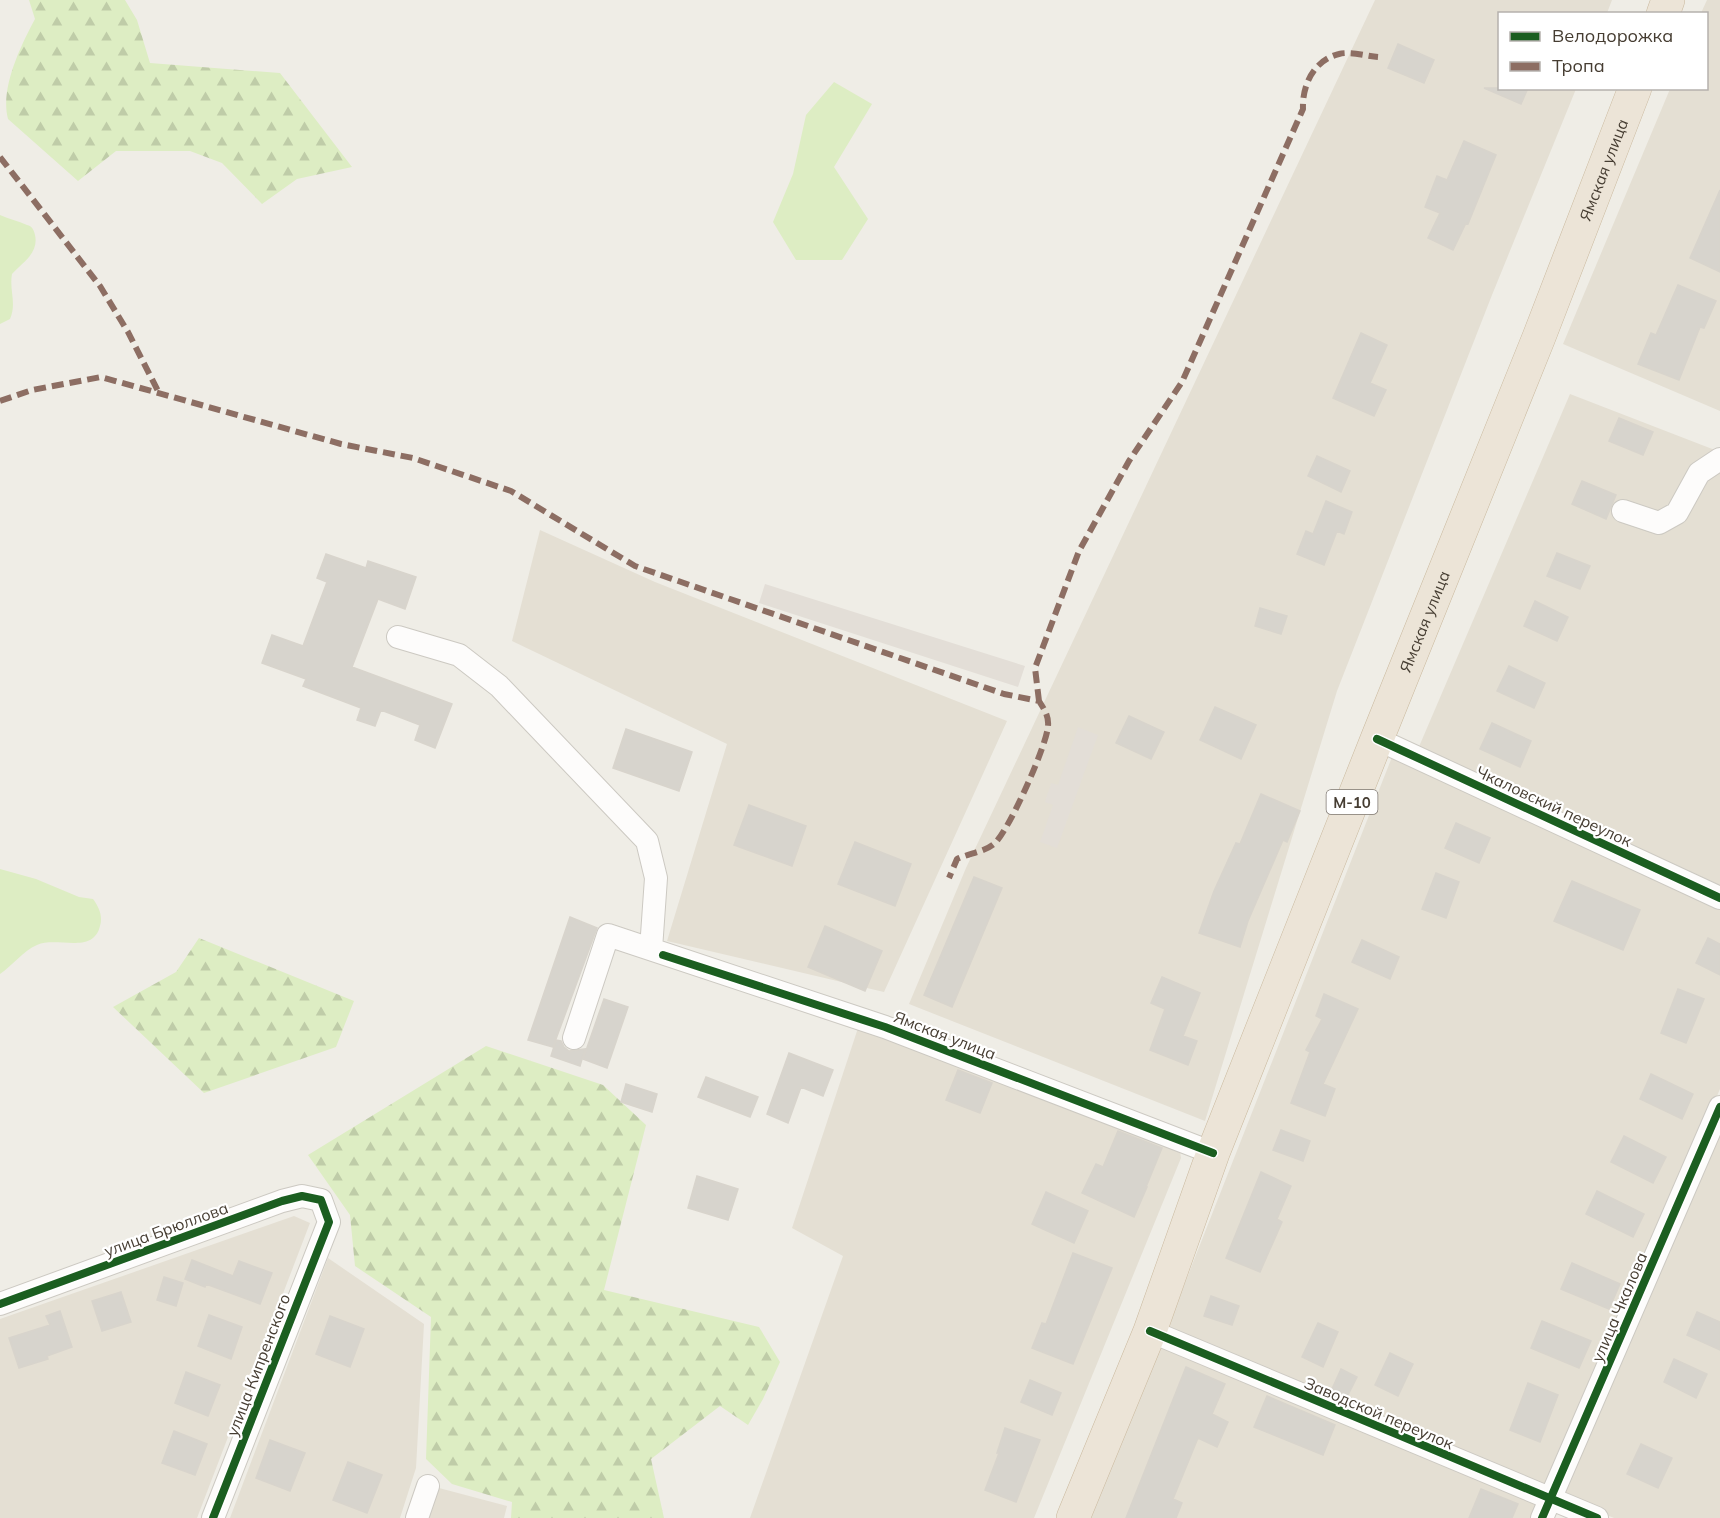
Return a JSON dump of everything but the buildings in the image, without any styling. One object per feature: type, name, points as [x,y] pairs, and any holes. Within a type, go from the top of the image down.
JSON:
[{"type":"highway","name":"Ямская улица","points":[[1073,1518],[1150,1331],[1213,1154],[1539,338],[1634,90]]},
{"type":"street","points":[[1623,511],[1659,523],[1677,513],[1699,472],[1720,459]]},
{"type":"street","points":[[398,637],[459,655],[500,686],[647,841],[656,878],[657,952]]},
{"type":"street","name":"Чкаловский переулок","points":[[1377,739],[1720,898]]},
{"type":"street","name":"Ямская улица","points":[[574,1038],[608,935],[885,1027],[1213,1154]]},
{"type":"street","name":"улица Чкалова","points":[[1546,1509],[1720,1107]]},
{"type":"street","name":"улица Брюллова","points":[[0,1304],[282,1201],[302,1196],[321,1200],[329,1222]]},
{"type":"street","name":"улица Кипренского","points":[[213,1518],[329,1222]]},
{"type":"street","name":"Заводской переулок","points":[[1150,1331],[1546,1509],[1597,1518]]},
{"type":"street","points":[[417,1518],[428,1486]]},
{"type":"shaded area","points":[[1375,0],[1612,0],[1607,12],[1498,12],[1498,90],[1576,90],[1492,295],[1337,691],[1205,1121],[909,1004],[966,868]]},
{"type":"shaded area","points":[[1707,0],[1720,0],[1720,411],[1563,344],[1670,90],[1708,90],[1708,12],[1701,12]]},
{"type":"shaded area","points":[[1570,394],[1720,452],[1720,885],[1418,749]]},
{"type":"shaded area","points":[[540,530],[655,582],[1007,721],[884,992],[667,941],[727,744],[512,641]]},
{"type":"shaded area","points":[[765,584],[1025,666],[1018,687],[759,603]]},
{"type":"shaded area","points":[[1078,727],[1098,735],[1057,848],[1040,842],[1053,805],[1045,802],[1051,783],[1058,785]]},
{"type":"shaded area","points":[[1392,757],[1720,908],[1720,1089],[1546,1490],[1168,1326]]},
{"type":"shaded area","points":[[860,1022],[1178,1138],[1181,1158],[1034,1518],[750,1518],[843,1256],[792,1228]]},
{"type":"shaded area","points":[[1720,1136],[1720,1518],[1614,1518],[1558,1495]]},
{"type":"shaded area","points":[[294,1216],[310,1223],[197,1518],[0,1518],[0,1319]]},
{"type":"shaded area","points":[[328,1258],[424,1324],[416,1468],[400,1518],[230,1518]]},
{"type":"shaded area","points":[[1160,1345],[1538,1504],[1533,1518],[1091,1518]]},
{"type":"shaded area","points":[[439,1488],[507,1506],[504,1518],[428,1518]]},
{"type":"green space","points":[[29,0],[125,0],[137,20],[150,63],[280,73],[352,167],[297,179],[262,204],[222,163],[190,151],[116,151],[78,181],[8,119],[6,107],[9,82],[23,42],[35,19]]},
{"type":"green space","points":[[834,82],[872,104],[834,167],[868,219],[842,260],[796,260],[773,222],[793,174],[806,115]]},
{"type":"green space","points":[[0,215],[30,226],[34,231],[36,241],[29,257],[12,274],[12,313],[10,319],[0,324]]},
{"type":"green space","points":[[0,869],[36,879],[79,897],[93,899],[101,915],[96,935],[82,942],[54,942],[37,945],[0,974]]},
{"type":"green space","points":[[199,938],[354,1001],[336,1047],[204,1093],[113,1007],[176,972]]},
{"type":"green space","points":[[486,1046],[603,1085],[646,1125],[604,1290],[759,1327],[780,1362],[748,1425],[720,1406],[651,1459],[664,1518],[511,1518],[512,1502],[452,1484],[426,1459],[431,1317],[355,1266],[350,1215],[308,1155]]},
{"type":"marked path","points":[[1039,701],[1035,668],[1079,551],[1129,461],[1182,382],[1303,109],[1305,91],[1311,75],[1323,62],[1339,54],[1353,53],[1378,57]]},
{"type":"marked path","points":[[0,157],[100,286],[128,332],[159,393]]},
{"type":"marked path","points":[[0,401],[32,390],[101,377],[341,444],[413,458],[511,491],[635,566],[1004,694],[1039,701],[1048,719],[1046,736],[1018,805],[995,843],[957,859],[949,878]]},
{"type":"cycle path","points":[[1377,739],[1720,898]]},
{"type":"cycle path","points":[[663,955],[885,1027],[1213,1153]]},
{"type":"cycle path","points":[[1542,1518],[1720,1107]]},
{"type":"cycle path","points":[[0,1304],[282,1201],[302,1196],[321,1200],[329,1222],[213,1518]]},
{"type":"cycle path","points":[[1150,1331],[1597,1518]]}]
